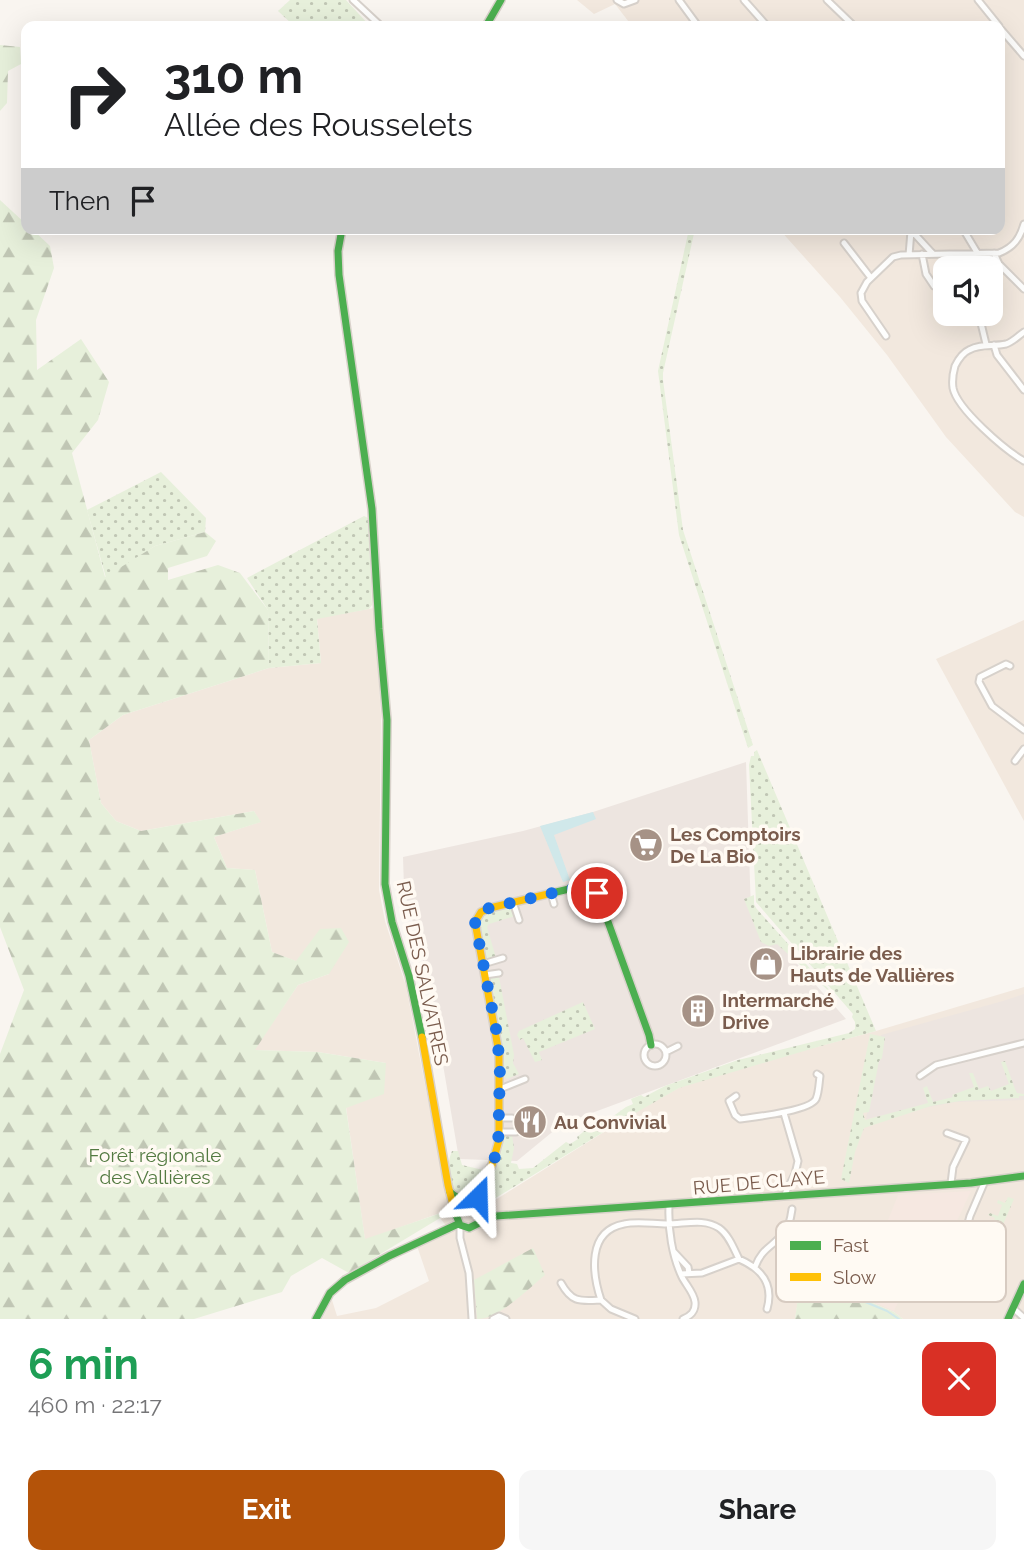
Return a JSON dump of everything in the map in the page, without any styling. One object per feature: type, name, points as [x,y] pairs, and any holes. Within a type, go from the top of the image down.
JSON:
[{"type":"street","points":[[353,0],[376,21]]},
{"type":"street","points":[[489,21],[501,0]]},
{"type":"street","points":[[617,0],[624,4],[635,0]]},
{"type":"street","points":[[679,0],[694,21]]},
{"type":"street","points":[[744,0],[764,21]]},
{"type":"street","points":[[827,0],[849,21]]},
{"type":"street","points":[[978,0],[994,21]]},
{"type":"street","points":[[1005,34],[1024,56]]},
{"type":"street","points":[[887,336],[862,302],[861,293],[862,288],[893,257],[978,254],[1007,250],[1019,239],[1024,224]]},
{"type":"street","name":"RUE DES SALVATRES","points":[[341,235],[338,251],[339,275],[370,484],[387,720],[384,861],[387,893],[392,922],[417,1009],[449,1191],[457,1220]]},
{"type":"street","points":[[909,255],[911,235]]},
{"type":"street","points":[[916,235],[933,254]]},
{"type":"street","points":[[966,235],[978,254]]},
{"type":"street","points":[[844,243],[871,278]]},
{"type":"street","points":[[994,253],[999,264],[1024,289]]},
{"type":"street","points":[[922,254],[926,274],[933,284]]},
{"type":"street","points":[[982,326],[986,344]]},
{"type":"street","points":[[1024,332],[1011,342],[986,344],[962,355],[953,374],[953,389],[976,421],[999,443],[1024,461]]},
{"type":"street","points":[[994,345],[997,355],[1024,390]]},
{"type":"street","points":[[1010,666],[1006,664],[980,677],[979,681],[992,706],[1024,730]]},
{"type":"street","points":[[1015,761],[1024,749]]},
{"type":"street","points":[[472,1319],[469,1273],[457,1220],[459,1205],[468,1202],[480,1187],[498,1151],[500,1089],[499,1054],[475,922],[478,914],[486,907],[586,885],[597,893],[651,1045]]},
{"type":"street","points":[[571,888],[575,901]]},
{"type":"street","points":[[551,893],[554,904]]},
{"type":"street","points":[[513,902],[519,920]]},
{"type":"street","points":[[483,964],[503,958]]},
{"type":"street","points":[[485,975],[499,973]]},
{"type":"street","points":[[920,1076],[936,1065],[1024,1043]]},
{"type":"street","points":[[651,1045],[662,1046],[666,1052],[663,1063],[656,1066],[649,1065],[644,1055],[651,1045]]},
{"type":"street","points":[[666,1052],[678,1046]]},
{"type":"street","points":[[736,1096],[729,1101],[735,1115],[740,1119],[784,1113],[812,1104],[816,1100],[820,1076],[817,1074]]},
{"type":"street","points":[[500,1089],[525,1079]]},
{"type":"street","points":[[784,1113],[798,1161],[784,1196]]},
{"type":"street","points":[[499,1118],[513,1118]]},
{"type":"street","points":[[499,1132],[516,1132]]},
{"type":"street","points":[[947,1133],[966,1140],[953,1167],[951,1183]]},
{"type":"street","name":"RUE DE CLAYE","points":[[475,1225],[496,1216],[669,1206],[1024,1176]]},
{"type":"street","points":[[969,1221],[985,1181]]},
{"type":"street","points":[[460,1241],[480,1219],[480,1187]]},
{"type":"street","points":[[449,1191],[456,1198],[479,1209]]},
{"type":"street","points":[[669,1206],[668,1224],[674,1257],[695,1302],[691,1315],[683,1319]]},
{"type":"street","name":"RUE DE CLAYE","points":[[479,1209],[496,1216]]},
{"type":"street","points":[[790,1221],[792,1209]]},
{"type":"street","points":[[457,1220],[466,1228],[475,1225]]},
{"type":"street","points":[[317,1319],[325,1300],[334,1289],[366,1268],[457,1220]]},
{"type":"street","points":[[635,1319],[611,1309],[601,1300],[593,1267],[596,1250],[602,1238],[607,1232],[624,1224],[708,1222],[722,1229],[739,1259],[755,1267],[764,1278],[770,1299],[767,1309]]},
{"type":"street","points":[[439,1231],[451,1233],[460,1241]]},
{"type":"street","points":[[755,1267],[764,1251],[776,1240]]},
{"type":"street","points":[[674,1252],[688,1267],[689,1273]]},
{"type":"street","points":[[681,1274],[702,1273],[739,1259]]},
{"type":"street","points":[[561,1283],[574,1299],[601,1300]]},
{"type":"street","points":[[1008,1319],[1024,1284]]},
{"type":"street","points":[[1013,1308],[1024,1318]]},
{"type":"street","points":[[493,1319],[499,1316],[506,1319]]},
{"type":"shaded area","points":[[577,0],[1024,0],[1024,517],[1015,512],[946,437],[887,355],[784,235],[1005,235],[1005,21],[628,21],[615,4],[594,14]]},
{"type":"shaded area","points":[[374,608],[381,716],[379,890],[385,921],[406,986],[446,1193],[466,1187],[483,1191],[492,1202],[684,1085],[1024,987],[1024,1319],[903,1319],[871,1302],[1006,1302],[1006,1221],[776,1221],[776,1302],[798,1302],[795,1319],[322,1319],[332,1300],[337,1316],[376,1308],[429,1281],[417,1246],[448,1228],[440,1218],[440,1213],[365,1240],[346,1107],[386,1063],[318,1052],[254,1050],[298,985],[329,974],[272,952],[255,870],[227,868],[214,837],[260,822],[254,811],[141,831],[116,821],[101,803],[89,740],[123,715],[269,668],[321,663],[317,618]]},
{"type":"shaded area","points":[[1024,620],[1024,821],[936,659]]},
{"type":"shaded area","points":[[746,762],[751,912],[846,1019],[562,1124],[517,1161],[459,1159],[430,988],[404,888],[403,857],[523,831],[593,812]]},
{"type":"shaded area","points":[[1024,994],[1024,1100],[955,1102],[866,1119],[881,1035]]},
{"type":"shaded area","points":[[971,1191],[957,1221],[888,1221],[898,1195]]},
{"type":"shaded area","points":[[874,1302],[898,1302],[894,1311]]},
{"type":"green space","points":[[290,0],[346,0],[365,21],[289,21],[278,11]]},
{"type":"green space","points":[[0,45],[20,47],[21,64],[8,71],[7,103],[0,111]]},
{"type":"green space","name":"Forêt régionale des Vallières","points":[[0,200],[21,219],[21,235],[38,235],[50,246],[54,268],[36,320],[37,370],[81,339],[109,382],[98,420],[72,453],[105,577],[155,546],[205,532],[216,541],[207,556],[168,568],[168,580],[218,565],[240,573],[268,610],[269,668],[123,715],[89,740],[101,803],[116,821],[141,831],[254,811],[261,822],[214,837],[227,868],[255,870],[272,952],[296,961],[320,929],[341,928],[349,942],[329,974],[298,985],[255,1050],[318,1052],[386,1063],[384,1094],[346,1108],[365,1239],[441,1213],[440,1218],[349,1273],[322,1258],[291,1276],[282,1292],[194,1319],[0,1319],[0,1054],[24,990],[0,927]]},
{"type":"green space","points":[[688,235],[694,235],[663,380],[683,530],[753,745],[748,748],[679,535],[658,371]]},
{"type":"green space","points":[[161,472],[206,518],[205,532],[155,546],[106,578],[87,510]]},
{"type":"green space","points":[[364,516],[368,518],[372,605],[369,609],[317,619],[321,663],[269,668],[268,610],[247,578]]},
{"type":"green space","points":[[757,750],[876,1031],[679,1088],[489,1202],[482,1196],[501,1152],[505,1134],[512,1135],[514,1148],[511,1163],[517,1164],[519,1169],[533,1168],[566,1142],[570,1144],[588,1128],[605,1122],[633,1104],[631,1099],[641,1095],[644,1097],[665,1086],[738,1060],[849,1033],[855,1029],[853,1014],[756,902],[749,765],[751,756],[754,756]]},
{"type":"green space","points":[[754,895],[756,908],[832,994],[777,944],[769,946],[761,942],[744,899]]},
{"type":"green space","points":[[511,906],[515,916],[487,927],[496,958],[485,960],[478,922],[488,914]]},
{"type":"green space","points":[[499,977],[514,1055],[513,1063],[519,1074],[507,1079],[503,1076],[501,1046],[489,980]]},
{"type":"green space","points":[[583,1002],[595,1029],[539,1052],[542,1060],[535,1062],[523,1038],[520,1040],[517,1035],[519,1031]]},
{"type":"green space","points":[[870,1034],[885,1037],[869,1112],[863,1113],[865,1120],[928,1103],[923,1088],[927,1086],[933,1102],[953,1097],[952,1095],[974,1087],[969,1073],[973,1073],[979,1089],[988,1086],[991,1091],[1009,1084],[1001,1062],[1005,1061],[1017,1093],[1024,1096],[931,1106],[864,1128],[855,1152],[849,1183],[841,1179]]},
{"type":"green space","points":[[452,1151],[458,1151],[462,1165],[483,1170],[471,1193],[458,1195],[454,1191],[448,1168]]},
{"type":"green space","points":[[1008,1197],[1014,1199],[1005,1221],[994,1221],[995,1218],[988,1215],[990,1213],[998,1216],[1002,1205],[997,1203],[998,1200],[1005,1203]]},
{"type":"green space","points":[[533,1248],[545,1275],[504,1309],[486,1318],[477,1319],[474,1280]]},
{"type":"green space","points":[[797,1302],[871,1302],[903,1319],[795,1319]]},
{"type":"water","points":[[593,812],[596,819],[554,835],[570,880],[563,882],[540,826]]},
{"type":"waterway","points":[[865,1302],[899,1319]]},
{"type":"traffic: fast","points":[[489,21],[501,0]]},
{"type":"traffic: fast","points":[[341,235],[338,251],[339,275],[372,509],[387,720],[385,884],[392,922],[409,976],[422,1037]]},
{"type":"traffic: fast","points":[[552,893],[586,885],[599,897],[651,1045]]},
{"type":"traffic: fast","points":[[479,1223],[496,1216],[971,1183],[1024,1176]]},
{"type":"traffic: fast","points":[[450,1192],[479,1208],[479,1223],[469,1228],[460,1225],[456,1215],[460,1206],[467,1202]]},
{"type":"traffic: fast","points":[[316,1319],[330,1293],[345,1280],[458,1224]]},
{"type":"traffic: fast","points":[[1008,1319],[1024,1284]]},
{"type":"traffic: slow","points":[[469,1202],[492,1165],[499,1140],[499,1053],[475,922],[481,912],[490,908],[552,893]]},
{"type":"traffic: slow","points":[[422,1037],[455,1213]]},
{"type":"place","name":"Les Comptoirs De La Bio","points":[[646,845]]},
{"type":"place","name":"Librairie des Hauts de Vallières","points":[[766,964]]},
{"type":"place","name":"Intermarché Drive","points":[[698,1011]]},
{"type":"place","name":"Au Convivial","points":[[530,1122]]},
{"type":"route","points":[[478,1197],[480,1187],[498,1151],[500,1065],[496,1029],[475,922],[478,914],[497,905],[586,885],[597,893]]}]
